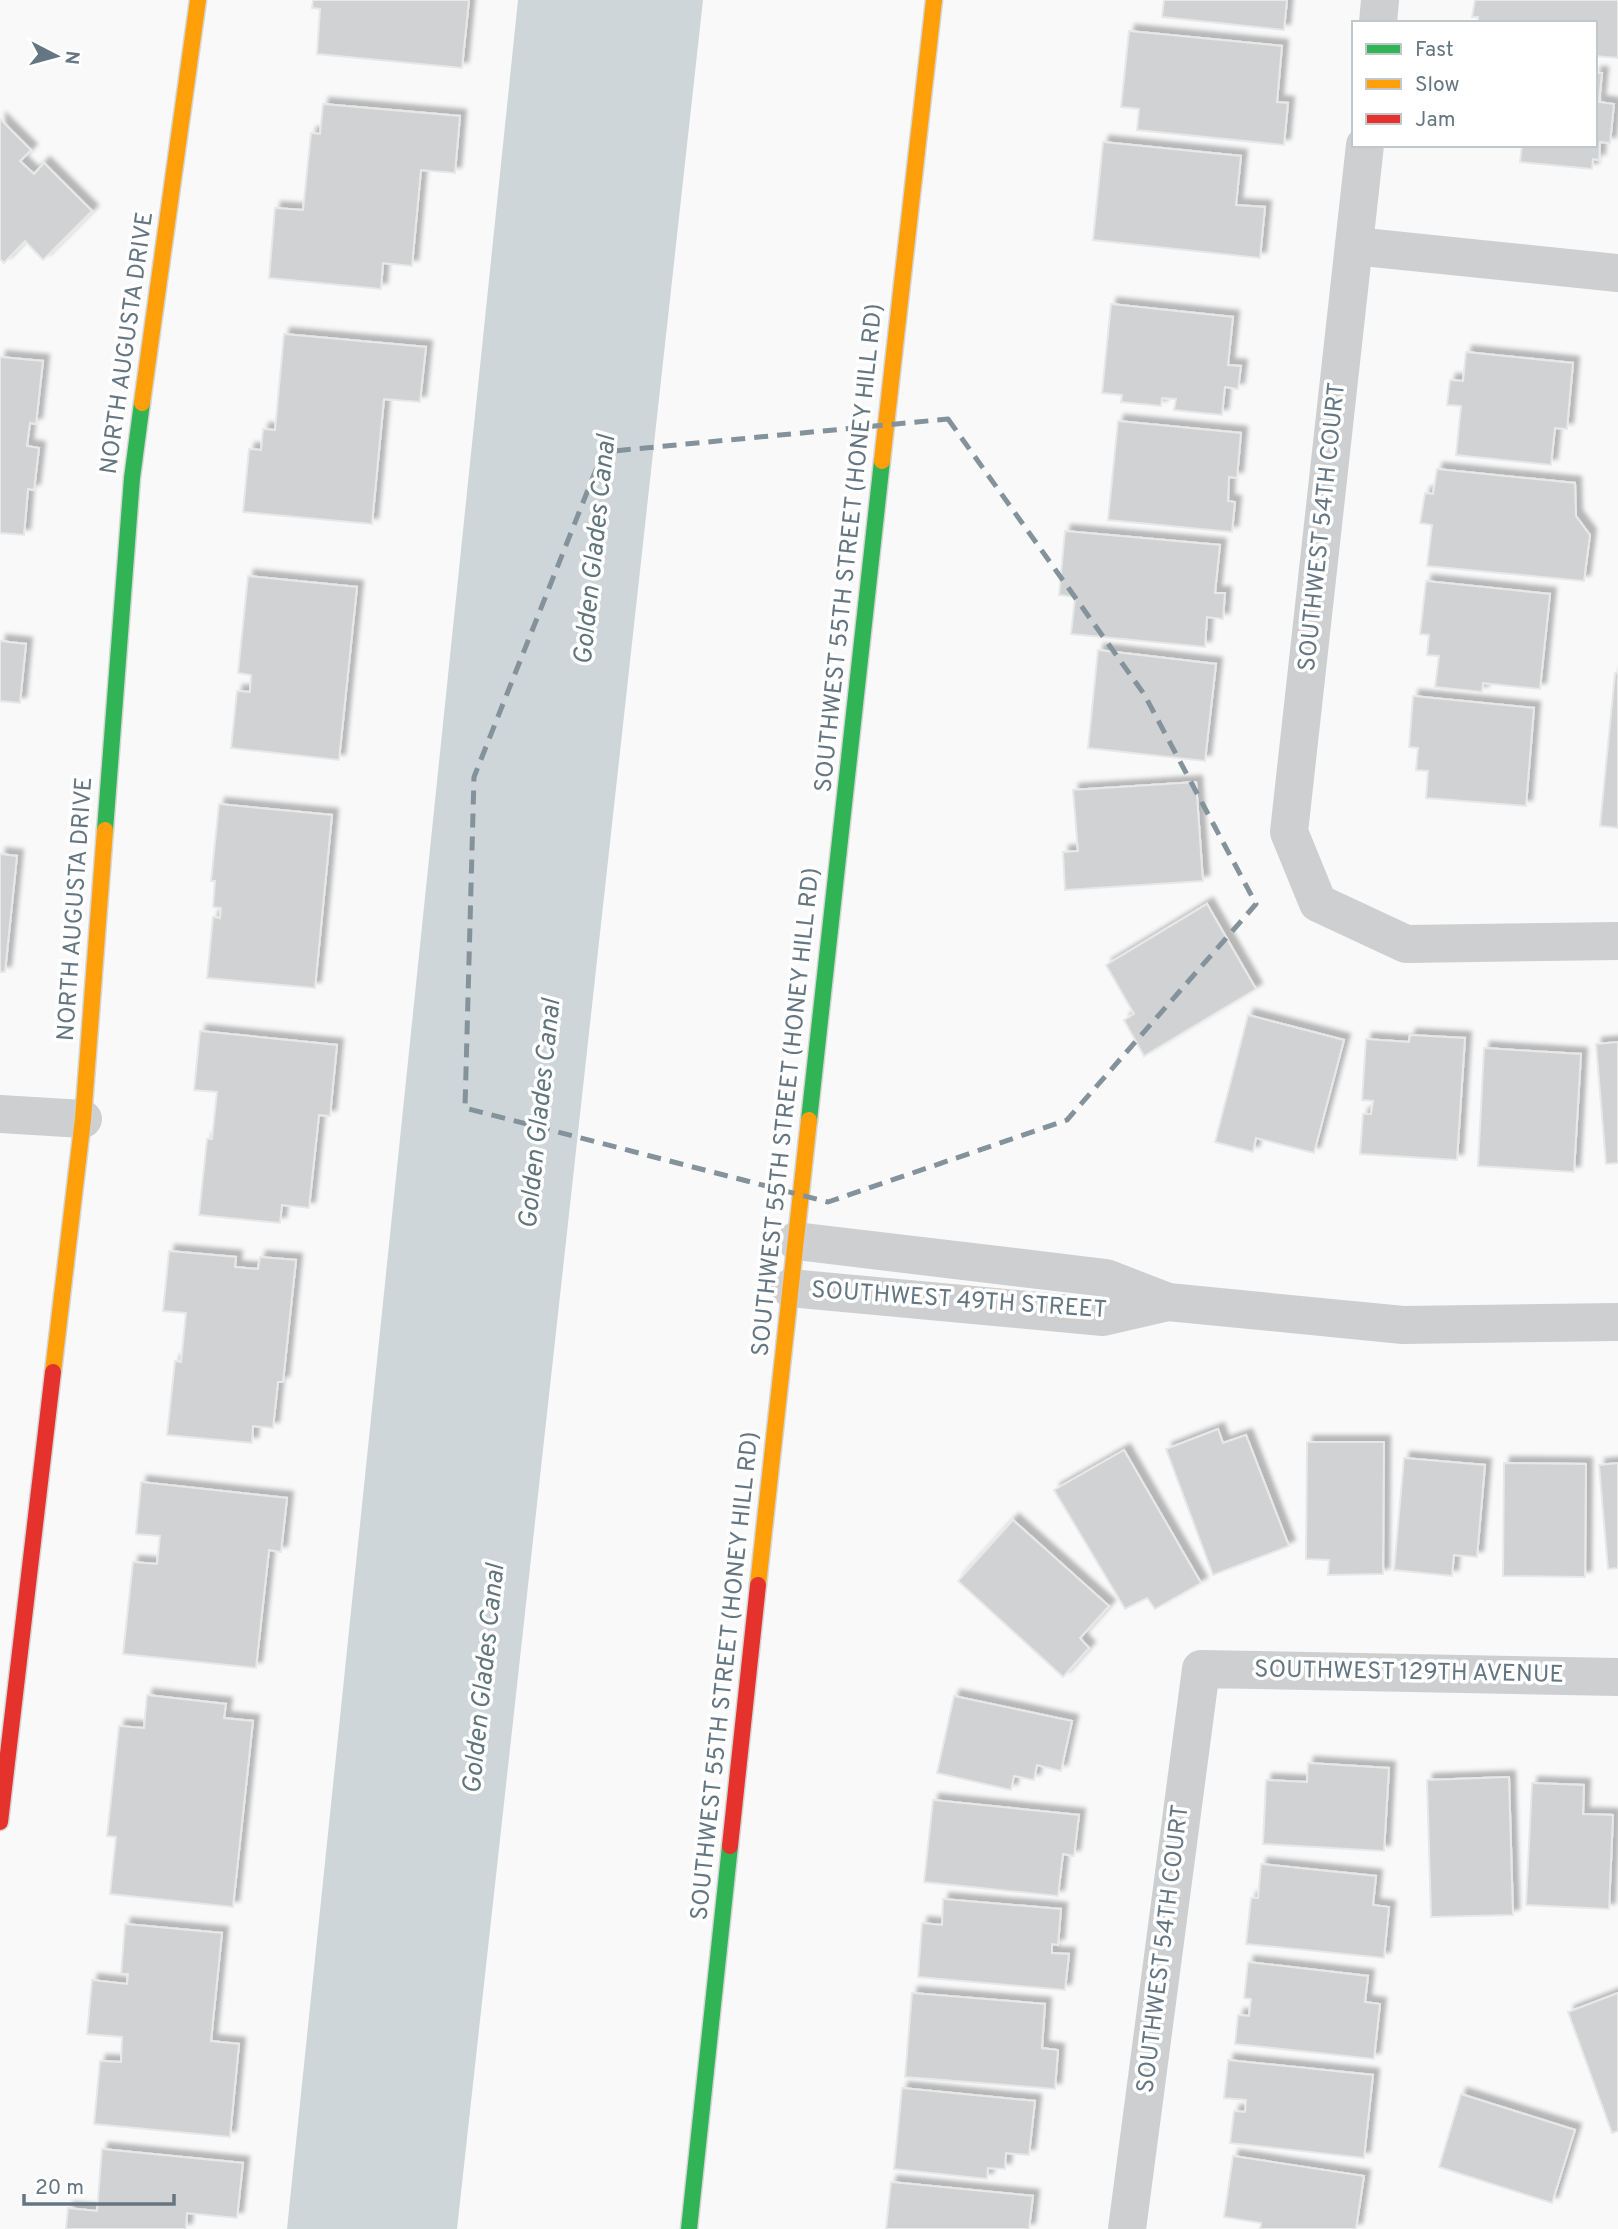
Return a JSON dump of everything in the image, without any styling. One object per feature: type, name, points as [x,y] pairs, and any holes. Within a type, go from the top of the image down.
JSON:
[{"type":"street","name":"NORTH AUGUSTA DRIVE","points":[[0,1822],[83,1119],[132,478],[198,0]]},
{"type":"street","name":"SOUTHWEST 55TH STREET (HONEY HILL RD)","points":[[689,2229],[790,1288],[934,0]]},
{"type":"street","points":[[1378,21],[1380,0]]},
{"type":"street","name":"SOUTHWEST 54TH COURT","points":[[1365,147],[1289,832],[1318,903],[1406,944],[1618,941]]},
{"type":"street","points":[[1354,246],[1618,273]]},
{"type":"street","points":[[0,1114],[83,1119]]},
{"type":"street","name":"SOUTHWEST 49TH STREET","points":[[796,1241],[1106,1278],[1168,1302],[1403,1325],[1618,1322]]},
{"type":"street","name":"SOUTHWEST 49TH STREET","points":[[790,1288],[1102,1317],[1168,1302]]},
{"type":"street","name":"SOUTHWEST 54TH COURT","points":[[1127,2229],[1201,1669]]},
{"type":"street","name":"SOUTHWEST 129TH AVENUE","points":[[1201,1669],[1618,1677]]},
{"type":"highlighted area","points":[[948,419],[1144,694],[1256,904],[1067,1120],[828,1202],[465,1108],[474,777],[603,452]]},
{"type":"water","name":"Golden Glades Canal","points":[[518,0],[703,0],[457,2229],[287,2229]]},
{"type":"building","points":[[313,0],[469,0],[462,68],[317,54],[320,9],[312,8]]},
{"type":"building","points":[[1164,0],[1287,0],[1284,30],[1162,17]]},
{"type":"building","points":[[1475,0],[1618,0],[1618,58],[1597,56],[1597,21],[1478,21],[1478,17],[1472,17]]},
{"type":"building","points":[[1129,31],[1282,46],[1277,102],[1288,103],[1284,145],[1137,130],[1139,109],[1121,107]]},
{"type":"building","points":[[1597,73],[1602,73],[1599,102],[1614,104],[1610,143],[1600,142],[1599,160],[1593,159],[1592,169],[1520,162],[1522,147],[1597,147]]},
{"type":"building","points":[[323,104],[460,116],[455,173],[421,170],[412,266],[383,263],[381,289],[269,278],[275,208],[303,210],[311,133],[320,134]]},
{"type":"building","points":[[0,119],[31,150],[20,161],[34,174],[44,163],[92,211],[43,260],[25,241],[4,263],[0,259]]},
{"type":"building","points":[[1103,142],[1241,156],[1236,205],[1265,207],[1260,258],[1093,240]]},
{"type":"building","points":[[1111,304],[1233,317],[1228,365],[1241,366],[1238,389],[1225,387],[1222,415],[1174,410],[1176,399],[1162,398],[1161,406],[1121,402],[1122,395],[1102,393]]},
{"type":"building","points":[[284,334],[426,347],[420,402],[384,399],[372,524],[243,512],[249,449],[261,450],[263,429],[275,430]]},
{"type":"building","points":[[1466,352],[1573,363],[1567,429],[1555,428],[1551,465],[1456,455],[1461,406],[1447,405],[1450,380],[1463,381]]},
{"type":"building","points":[[0,357],[43,361],[36,424],[30,423],[27,446],[39,448],[34,490],[28,489],[24,535],[0,533]]},
{"type":"building","points":[[1118,421],[1241,433],[1237,478],[1229,477],[1228,501],[1235,502],[1232,532],[1108,520]]},
{"type":"building","points":[[1437,469],[1575,483],[1576,516],[1590,535],[1584,581],[1427,566],[1432,525],[1420,523],[1425,493],[1433,494]]},
{"type":"building","points":[[1065,531],[1220,545],[1215,593],[1225,593],[1223,619],[1207,617],[1205,647],[1071,634],[1075,597],[1059,595]]},
{"type":"building","points":[[248,576],[357,587],[339,760],[231,748],[237,691],[250,692],[251,675],[238,673]]},
{"type":"building","points":[[1426,581],[1550,594],[1540,689],[1483,683],[1482,692],[1435,687],[1439,656],[1427,655],[1429,635],[1420,634]]},
{"type":"building","points":[[0,641],[26,644],[20,703],[0,701]]},
{"type":"building","points":[[1098,650],[1216,664],[1205,761],[1088,748]]},
{"type":"building","points":[[1615,673],[1618,673],[1618,828],[1600,826]]},
{"type":"building","points":[[1413,696],[1534,708],[1526,806],[1426,798],[1428,771],[1416,770],[1418,748],[1409,747]]},
{"type":"building","points":[[1196,782],[1203,881],[1065,890],[1063,852],[1078,851],[1073,790]]},
{"type":"building","points":[[219,804],[332,815],[315,988],[207,978],[213,917],[220,918],[221,908],[213,907],[215,881],[211,881]]},
{"type":"building","points":[[0,854],[17,856],[5,972],[0,972]]},
{"type":"building","points":[[1207,904],[1256,989],[1144,1056],[1124,1020],[1134,1014],[1106,965]]},
{"type":"building","points":[[1248,1015],[1344,1040],[1314,1153],[1256,1138],[1253,1152],[1215,1142]]},
{"type":"building","points":[[200,1031],[337,1045],[330,1116],[319,1115],[309,1208],[282,1205],[280,1223],[199,1215],[207,1139],[212,1139],[217,1092],[194,1090]]},
{"type":"building","points":[[1410,1035],[1465,1038],[1457,1160],[1360,1154],[1363,1114],[1371,1114],[1373,1101],[1362,1100],[1366,1039],[1409,1042]]},
{"type":"building","points":[[1618,1042],[1618,1163],[1606,1164],[1596,1044]]},
{"type":"building","points":[[1484,1048],[1581,1054],[1574,1172],[1478,1166]]},
{"type":"building","points":[[169,1251],[236,1257],[235,1267],[258,1269],[260,1257],[296,1260],[283,1382],[278,1382],[273,1428],[253,1426],[252,1443],[167,1435],[175,1361],[181,1362],[186,1313],[163,1311]]},
{"type":"building","points":[[1218,1429],[1223,1443],[1246,1435],[1289,1546],[1213,1575],[1166,1449]]},
{"type":"building","points":[[1307,1442],[1384,1442],[1383,1574],[1328,1575],[1329,1560],[1306,1559]]},
{"type":"building","points":[[1124,1450],[1201,1583],[1155,1609],[1147,1598],[1125,1609],[1054,1490]]},
{"type":"building","points":[[1404,1458],[1485,1465],[1477,1557],[1454,1555],[1452,1576],[1394,1570]]},
{"type":"building","points":[[1504,1463],[1586,1464],[1585,1577],[1503,1576]]},
{"type":"building","points":[[1618,1463],[1618,1568],[1608,1569],[1599,1465]]},
{"type":"building","points":[[141,1482],[287,1498],[281,1552],[269,1550],[256,1668],[123,1654],[133,1562],[157,1564],[160,1536],[136,1534]]},
{"type":"building","points":[[1013,1520],[1109,1606],[1080,1638],[1089,1648],[1063,1677],[958,1581]]},
{"type":"building","points":[[147,1695],[226,1704],[224,1718],[253,1721],[233,1907],[110,1894],[116,1837],[107,1836],[119,1726],[144,1728]]},
{"type":"building","points":[[954,1696],[1072,1721],[1061,1771],[1037,1765],[1034,1780],[1014,1776],[1011,1790],[937,1773]]},
{"type":"building","points":[[1308,1763],[1389,1768],[1384,1851],[1263,1844],[1266,1780],[1307,1782]]},
{"type":"building","points":[[1509,1777],[1513,1915],[1431,1917],[1427,1780]]},
{"type":"building","points":[[1532,1783],[1584,1785],[1583,1814],[1613,1815],[1609,1909],[1526,1905]]},
{"type":"building","points":[[933,1800],[1079,1815],[1074,1856],[1063,1854],[1058,1896],[924,1882]]},
{"type":"building","points":[[1261,1864],[1376,1876],[1373,1905],[1389,1907],[1384,1958],[1246,1944],[1251,1898],[1258,1898]]},
{"type":"building","points":[[943,1899],[1061,1909],[1058,1945],[1052,1944],[1052,1953],[1069,1954],[1065,1990],[918,1977],[922,1923],[942,1925]]},
{"type":"building","points":[[125,1924],[222,1933],[211,2041],[239,2044],[230,2137],[94,2124],[100,2061],[121,2062],[122,2037],[87,2034],[92,1980],[127,1984],[128,1974],[121,1974]]},
{"type":"building","points":[[1248,1962],[1368,1976],[1365,2002],[1380,2004],[1374,2059],[1235,2044],[1238,2015],[1249,2016],[1251,1999],[1244,1998]]},
{"type":"building","points":[[912,1993],[1045,2004],[1042,2048],[1058,2050],[1055,2089],[905,2077]]},
{"type":"building","points":[[1618,1993],[1618,2131],[1612,2133],[1568,2012]]},
{"type":"building","points":[[1228,2060],[1373,2075],[1364,2158],[1230,2143],[1234,2111],[1245,2112],[1246,2100],[1224,2098]]},
{"type":"building","points":[[902,2088],[1035,2101],[1029,2155],[1006,2153],[1005,2169],[988,2168],[987,2179],[894,2169]]},
{"type":"building","points":[[1461,2094],[1575,2130],[1552,2203],[1439,2167]]},
{"type":"building","points":[[102,2149],[243,2163],[237,2218],[187,2213],[186,2229],[66,2229],[68,2208],[97,2211]]},
{"type":"building","points":[[1233,2156],[1364,2176],[1356,2229],[1260,2229],[1261,2223],[1224,2217]]},
{"type":"building","points":[[891,2182],[1033,2196],[1029,2229],[886,2229]]},
{"type":"traffic: fast","points":[[105,830],[132,478],[142,403]]},
{"type":"traffic: fast","points":[[809,1120],[882,461]]},
{"type":"traffic: fast","points":[[689,2229],[730,1846]]},
{"type":"traffic: slow","points":[[142,403],[198,0]]},
{"type":"traffic: slow","points":[[882,461],[934,0]]},
{"type":"traffic: slow","points":[[53,1372],[83,1119],[105,830]]},
{"type":"traffic: slow","points":[[758,1585],[809,1120]]},
{"type":"traffic: jam","points":[[0,1822],[53,1372]]},
{"type":"traffic: jam","points":[[730,1846],[758,1585]]}]
